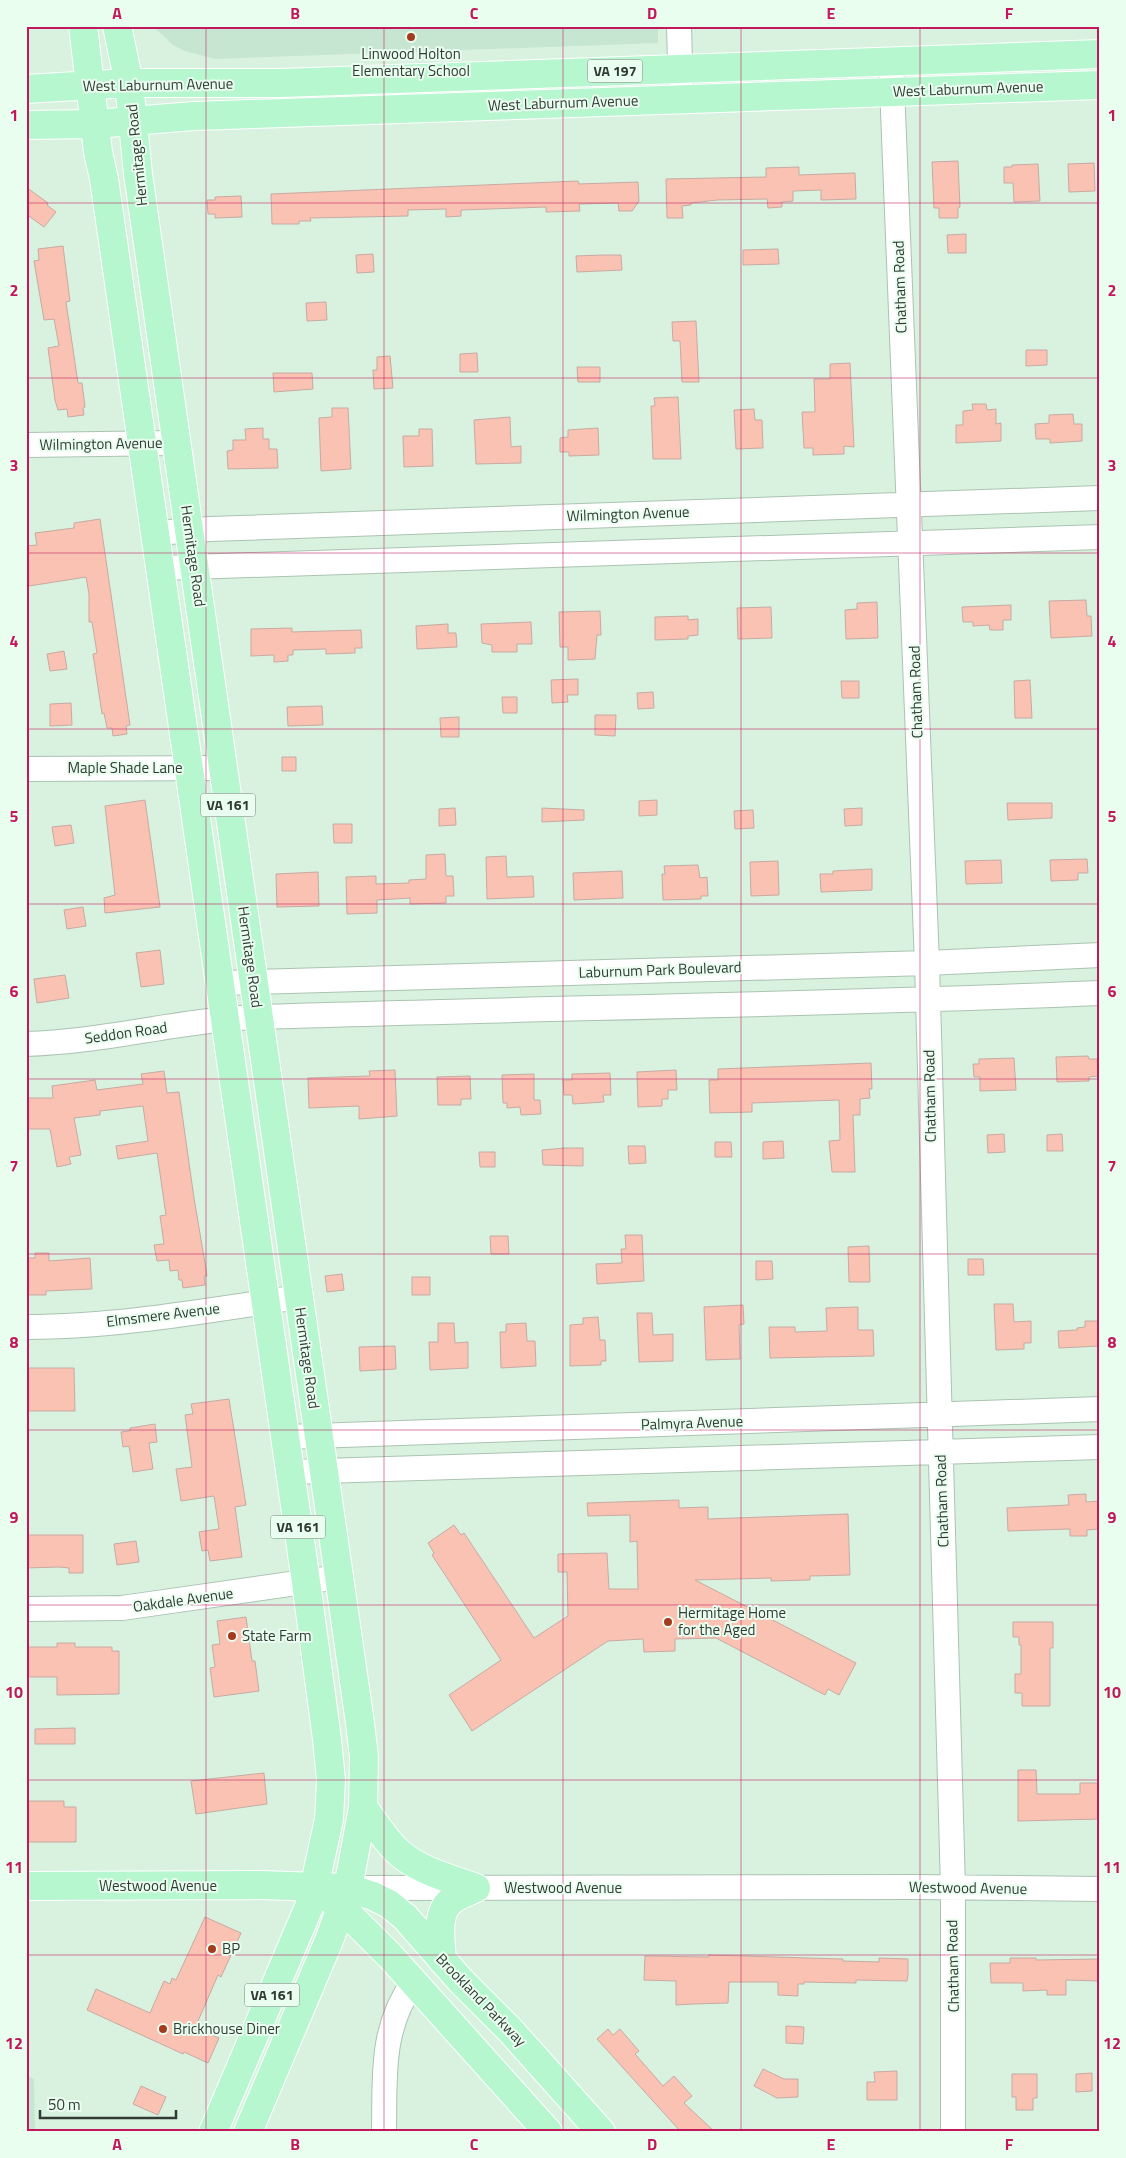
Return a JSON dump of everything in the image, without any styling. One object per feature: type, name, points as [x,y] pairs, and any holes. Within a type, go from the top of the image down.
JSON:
[{"type":"main road","name":"VA 161","points":[[83,26],[95,124],[156,533],[306,1582],[331,1780],[329,1819],[315,1887],[303,1924],[213,2132]]},
{"type":"main road","name":"Hermitage Road","points":[[117,26],[129,83],[138,174],[360,1723],[364,1757],[363,1807],[345,1898]]},
{"type":"main road","name":"West Laburnum Avenue","points":[[26,90],[129,83],[282,83],[1100,54]]},
{"type":"main road","name":"West Laburnum Avenue","points":[[26,125],[95,124],[194,116],[1100,85]]},
{"type":"main road","points":[[363,1807],[390,1843],[405,1858],[425,1870],[476,1888]]},
{"type":"main road","name":"Westwood Avenue","points":[[26,1886],[315,1887]]},
{"type":"main road","name":"Brookland Parkway","points":[[315,1887],[345,1898],[388,1904],[405,1917],[461,1981],[510,2030],[601,2132]]},
{"type":"main road","points":[[442,1960],[441,1922],[445,1908],[452,1899],[476,1888]]},
{"type":"main road","name":"VA 161","points":[[248,2132],[345,1898]]},
{"type":"main road","name":"Brookland Parkway","points":[[345,1898],[413,1983],[548,2132]]},
{"type":"street","points":[[679,26],[681,99]]},
{"type":"street","name":"Chatham Road","points":[[891,61],[927,962],[953,1888],[953,2132]]},
{"type":"street","name":"Wilmington Avenue","points":[[26,445],[176,443]]},
{"type":"street","name":"Wilmington Avenue","points":[[156,533],[189,530],[1100,498]]},
{"type":"street","points":[[160,568],[1100,537]]},
{"type":"street","name":"Maple Shade Lane","points":[[26,769],[223,768]]},
{"type":"street","name":"Laburnum Park Boulevard","points":[[220,983],[1100,956]]},
{"type":"street","points":[[225,1019],[928,1000],[1100,993]]},
{"type":"street","name":"Seddon Road","points":[[26,1044],[88,1038],[225,1019]]},
{"type":"street","name":"Elmsmere Avenue","points":[[26,1328],[75,1326],[140,1319],[299,1297]]},
{"type":"street","name":"Palmyra Avenue","points":[[285,1437],[1100,1409]]},
{"type":"street","points":[[290,1472],[1100,1446]]},
{"type":"street","name":"Oakdale Avenue","points":[[26,1609],[122,1608],[339,1577]]},
{"type":"street","name":"Westwood Avenue","points":[[345,1898],[476,1888],[1100,1889]]},
{"type":"street","points":[[384,2132],[387,2043],[397,2008],[413,1983]]},
{"type":"shaded area","name":"Linwood Holton Elementary School","points":[[153,26],[658,26],[658,43],[215,59],[185,51],[173,45]]},
{"type":"shaded area","points":[[26,2075],[34,2079],[35,2132],[26,2132]]},
{"type":"building","points":[[958,161],[960,207],[958,208],[958,218],[939,218],[939,208],[934,208],[932,162]]},
{"type":"building","points":[[1094,163],[1095,191],[1069,192],[1068,164]]},
{"type":"building","points":[[1038,164],[1040,201],[1014,202],[1013,183],[1004,183],[1004,167]]},
{"type":"building","points":[[799,167],[799,175],[855,173],[856,199],[821,200],[821,190],[793,191],[793,201],[782,202],[782,207],[768,208],[767,199],[717,200],[682,206],[683,218],[667,218],[666,179],[766,177],[766,168]]},
{"type":"building","points":[[578,181],[579,184],[638,182],[639,201],[632,211],[619,211],[618,203],[579,204],[580,211],[546,212],[546,207],[461,210],[461,216],[446,217],[446,209],[408,210],[408,216],[310,218],[311,221],[299,221],[299,224],[272,224],[271,194]]},
{"type":"building","points":[[26,187],[48,203],[47,205],[56,212],[44,227],[26,214]]},
{"type":"building","points":[[241,196],[242,217],[215,218],[215,214],[208,214],[207,200],[215,200],[215,197]]},
{"type":"building","points":[[966,234],[966,253],[948,253],[947,235]]},
{"type":"building","points":[[63,246],[70,301],[66,302],[78,383],[82,383],[85,407],[83,408],[84,415],[68,417],[67,409],[58,410],[55,400],[48,348],[59,346],[54,319],[44,320],[34,261],[39,260],[38,249]]},
{"type":"building","points":[[778,249],[779,264],[743,265],[743,250]]},
{"type":"building","points":[[373,254],[374,272],[357,273],[356,255]]},
{"type":"building","points":[[621,255],[622,270],[577,272],[576,256]]},
{"type":"building","points":[[326,302],[327,320],[307,321],[306,303]]},
{"type":"building","points":[[696,321],[699,382],[682,382],[680,341],[673,341],[672,322]]},
{"type":"building","points":[[1026,350],[1047,350],[1047,365],[1026,366]]},
{"type":"building","points":[[477,353],[478,372],[460,372],[460,354]]},
{"type":"building","points":[[390,356],[393,388],[374,389],[373,370],[377,370],[377,357]]},
{"type":"building","points":[[850,363],[854,447],[844,446],[844,454],[813,455],[813,448],[804,448],[802,412],[815,412],[814,379],[830,379],[830,364]]},
{"type":"building","points":[[577,367],[600,367],[600,382],[578,382]]},
{"type":"building","points":[[273,373],[312,373],[313,389],[274,392]]},
{"type":"building","points":[[678,397],[681,459],[653,459],[651,406],[655,406],[654,398]]},
{"type":"building","points":[[972,404],[986,404],[987,410],[996,409],[996,424],[1001,423],[1001,441],[956,443],[956,425],[963,425],[963,411],[973,410]]},
{"type":"building","points":[[332,408],[348,408],[351,469],[321,471],[319,418],[332,417]]},
{"type":"building","points":[[754,409],[755,420],[762,420],[763,448],[736,449],[734,410]]},
{"type":"building","points":[[1073,414],[1074,424],[1082,424],[1082,441],[1050,443],[1050,439],[1036,439],[1035,424],[1049,423],[1049,415]]},
{"type":"building","points":[[510,417],[511,447],[521,446],[521,463],[476,464],[474,420]]},
{"type":"building","points":[[263,428],[263,439],[269,439],[269,449],[277,449],[278,468],[228,469],[227,451],[233,450],[233,440],[246,440],[245,429]]},
{"type":"building","points":[[598,428],[599,455],[569,456],[569,452],[560,452],[560,438],[568,437],[568,430]]},
{"type":"building","points":[[419,429],[432,429],[433,466],[404,467],[403,436],[419,436]]},
{"type":"building","points":[[100,519],[130,725],[126,726],[127,734],[113,736],[112,728],[107,728],[104,713],[102,714],[93,654],[97,653],[92,622],[89,622],[89,594],[86,577],[29,586],[26,566],[26,546],[37,545],[35,533],[74,528],[74,523]]},
{"type":"building","points":[[1086,600],[1087,616],[1091,616],[1092,636],[1051,638],[1049,601]]},
{"type":"building","points":[[877,602],[878,638],[846,639],[845,610],[857,609],[857,603]]},
{"type":"building","points":[[1011,605],[1011,620],[1003,620],[1003,630],[990,630],[989,625],[973,626],[973,622],[963,622],[962,607]]},
{"type":"building","points":[[771,607],[772,638],[738,639],[737,608]]},
{"type":"building","points":[[600,611],[601,635],[597,635],[595,659],[568,660],[568,647],[560,647],[559,612]]},
{"type":"building","points":[[688,616],[688,620],[698,619],[698,635],[688,636],[688,639],[655,640],[655,617]]},
{"type":"building","points":[[531,622],[532,644],[517,644],[517,652],[492,652],[492,645],[482,643],[481,624]]},
{"type":"building","points":[[448,624],[448,633],[456,633],[457,647],[417,649],[416,626]]},
{"type":"building","points":[[292,628],[292,632],[361,630],[362,648],[355,648],[355,653],[326,654],[326,649],[293,650],[293,655],[288,655],[288,661],[274,662],[274,655],[251,656],[251,629]]},
{"type":"building","points":[[64,651],[67,669],[50,671],[47,654]]},
{"type":"building","points":[[578,679],[578,695],[567,695],[568,702],[552,703],[551,680]]},
{"type":"building","points":[[1030,680],[1032,718],[1015,718],[1014,681]]},
{"type":"building","points":[[841,681],[859,681],[859,698],[842,698]]},
{"type":"building","points":[[653,692],[654,708],[638,709],[637,693]]},
{"type":"building","points":[[502,697],[517,697],[517,713],[503,713]]},
{"type":"building","points":[[71,703],[72,725],[50,726],[50,704]]},
{"type":"building","points":[[322,706],[323,725],[288,726],[287,707]]},
{"type":"building","points":[[595,715],[616,715],[615,736],[595,735]]},
{"type":"building","points":[[459,717],[459,737],[441,737],[440,718]]},
{"type":"building","points":[[282,757],[296,757],[296,771],[282,771]]},
{"type":"building","points":[[145,800],[160,907],[105,913],[104,898],[115,895],[105,806]]},
{"type":"building","points":[[657,800],[657,815],[639,816],[639,801]]},
{"type":"building","points":[[1007,803],[1052,803],[1052,818],[1008,820]]},
{"type":"building","points":[[455,808],[456,825],[439,826],[439,809]]},
{"type":"building","points":[[542,808],[584,810],[584,820],[542,822]]},
{"type":"building","points":[[862,808],[862,825],[845,826],[844,809]]},
{"type":"building","points":[[753,810],[754,828],[735,829],[734,811]]},
{"type":"building","points":[[333,824],[352,824],[352,843],[334,843]]},
{"type":"building","points":[[71,825],[74,843],[55,846],[52,827]]},
{"type":"building","points":[[445,854],[446,876],[453,876],[454,896],[446,896],[446,903],[410,904],[410,898],[377,900],[377,913],[347,914],[346,877],[376,876],[376,884],[409,883],[409,880],[426,879],[426,855]]},
{"type":"building","points":[[506,856],[507,877],[533,876],[534,897],[487,899],[486,857]]},
{"type":"building","points":[[1087,859],[1088,873],[1078,873],[1078,880],[1051,881],[1050,860]]},
{"type":"building","points":[[1001,860],[1002,883],[966,884],[965,861]]},
{"type":"building","points":[[778,861],[779,895],[751,896],[750,862]]},
{"type":"building","points":[[698,865],[700,878],[707,877],[708,896],[701,896],[701,899],[663,900],[662,874],[665,874],[664,866]]},
{"type":"building","points":[[872,869],[872,890],[821,892],[820,874],[833,874],[833,871]]},
{"type":"building","points":[[622,871],[623,898],[574,900],[573,873]]},
{"type":"building","points":[[318,872],[319,906],[277,907],[276,874]]},
{"type":"building","points":[[83,907],[86,926],[67,929],[64,910]]},
{"type":"building","points":[[160,950],[164,984],[141,987],[136,953]]},
{"type":"building","points":[[65,975],[69,998],[37,1003],[34,979]]},
{"type":"building","points":[[1088,1056],[1089,1059],[1097,1059],[1098,1076],[1089,1077],[1089,1081],[1057,1082],[1056,1057]]},
{"type":"building","points":[[1014,1058],[1016,1090],[980,1091],[980,1077],[974,1077],[973,1064],[979,1064],[979,1059]]},
{"type":"building","points":[[871,1063],[872,1089],[869,1089],[870,1098],[860,1099],[860,1115],[853,1115],[855,1172],[832,1172],[829,1141],[840,1140],[839,1100],[752,1103],[752,1112],[710,1113],[709,1080],[718,1080],[718,1069]]},
{"type":"building","points":[[395,1070],[397,1116],[359,1119],[359,1106],[309,1108],[308,1078],[370,1076],[369,1071]]},
{"type":"building","points":[[676,1070],[677,1090],[668,1090],[668,1099],[662,1099],[662,1106],[638,1107],[637,1072]]},
{"type":"building","points":[[164,1071],[167,1093],[179,1092],[207,1276],[204,1276],[205,1285],[183,1288],[182,1280],[179,1280],[178,1270],[170,1271],[169,1260],[157,1261],[154,1245],[164,1244],[160,1216],[166,1215],[157,1153],[118,1159],[116,1146],[148,1141],[143,1106],[100,1111],[100,1115],[74,1118],[81,1155],[69,1157],[71,1164],[57,1167],[50,1129],[26,1129],[26,1098],[53,1098],[52,1086],[95,1080],[97,1090],[143,1084],[141,1074]]},
{"type":"building","points":[[610,1073],[611,1095],[603,1095],[604,1102],[573,1104],[572,1095],[564,1095],[563,1080],[572,1080],[572,1074]]},
{"type":"building","points":[[534,1074],[534,1100],[540,1100],[541,1114],[521,1115],[520,1107],[507,1108],[507,1103],[503,1103],[502,1075]]},
{"type":"building","points":[[470,1076],[471,1099],[461,1099],[461,1105],[438,1105],[437,1077]]},
{"type":"building","points":[[1004,1134],[1005,1152],[988,1153],[987,1135]]},
{"type":"building","points":[[1062,1134],[1063,1151],[1047,1151],[1047,1135]]},
{"type":"building","points":[[783,1141],[784,1158],[763,1159],[763,1142]]},
{"type":"building","points":[[715,1142],[731,1142],[732,1157],[715,1157]]},
{"type":"building","points":[[628,1146],[645,1146],[646,1163],[629,1164]]},
{"type":"building","points":[[583,1148],[583,1166],[543,1165],[542,1150]]},
{"type":"building","points":[[479,1152],[495,1152],[495,1167],[480,1167]]},
{"type":"building","points":[[625,1235],[642,1235],[644,1281],[597,1284],[596,1264],[622,1263],[621,1249],[626,1249]]},
{"type":"building","points":[[490,1236],[508,1236],[509,1254],[491,1254]]},
{"type":"building","points":[[869,1246],[870,1282],[849,1282],[848,1247]]},
{"type":"building","points":[[35,1253],[49,1253],[49,1261],[90,1258],[92,1289],[46,1291],[46,1295],[26,1295],[26,1258],[35,1258]]},
{"type":"building","points":[[968,1259],[983,1259],[984,1275],[968,1275]]},
{"type":"building","points":[[756,1261],[772,1261],[773,1279],[756,1280]]},
{"type":"building","points":[[342,1274],[344,1290],[327,1292],[325,1276]]},
{"type":"building","points":[[412,1277],[430,1277],[430,1295],[412,1295]]},
{"type":"building","points":[[994,1304],[1013,1304],[1014,1322],[1031,1321],[1031,1343],[1024,1343],[1024,1349],[996,1350]]},
{"type":"building","points":[[743,1305],[744,1324],[739,1325],[740,1359],[706,1360],[704,1307]]},
{"type":"building","points":[[858,1307],[858,1330],[873,1330],[874,1356],[770,1358],[769,1327],[795,1327],[795,1332],[827,1331],[826,1308]]},
{"type":"building","points":[[637,1313],[652,1313],[653,1335],[673,1334],[673,1361],[639,1362]]},
{"type":"building","points":[[598,1317],[600,1340],[605,1340],[606,1361],[601,1361],[601,1365],[570,1366],[570,1325],[583,1324],[583,1318]]},
{"type":"building","points":[[1085,1321],[1100,1321],[1100,1346],[1059,1348],[1058,1331],[1077,1330],[1077,1328],[1085,1327]]},
{"type":"building","points":[[438,1323],[454,1323],[455,1343],[468,1342],[468,1368],[430,1370],[429,1342],[438,1342]]},
{"type":"building","points":[[526,1323],[527,1341],[535,1341],[536,1366],[501,1368],[500,1332],[506,1332],[506,1324]]},
{"type":"building","points":[[395,1346],[396,1369],[360,1371],[359,1347]]},
{"type":"building","points":[[26,1368],[74,1368],[75,1411],[26,1411]]},
{"type":"building","points":[[229,1399],[246,1505],[235,1507],[242,1557],[210,1561],[208,1550],[202,1551],[199,1532],[219,1529],[214,1496],[181,1501],[176,1469],[192,1467],[185,1415],[193,1414],[191,1404]]},
{"type":"building","points":[[155,1424],[157,1442],[149,1443],[153,1469],[133,1472],[129,1446],[123,1447],[121,1432],[130,1431],[130,1428]]},
{"type":"building","points":[[1086,1494],[1086,1502],[1100,1501],[1100,1529],[1087,1530],[1087,1536],[1070,1536],[1070,1529],[1008,1531],[1007,1508],[1069,1505],[1068,1495]]},
{"type":"building","name":"Hermitage Home for the Aged","points":[[679,1500],[679,1508],[708,1507],[708,1519],[848,1514],[850,1575],[810,1576],[810,1580],[771,1581],[771,1578],[695,1580],[856,1663],[839,1695],[828,1689],[825,1695],[716,1638],[675,1639],[675,1651],[644,1652],[643,1639],[608,1641],[472,1731],[449,1695],[501,1660],[432,1555],[434,1553],[428,1543],[454,1525],[461,1535],[464,1533],[534,1638],[568,1616],[567,1572],[558,1572],[558,1554],[607,1553],[609,1589],[638,1589],[637,1541],[630,1542],[630,1515],[588,1516],[587,1503]]},
{"type":"building","points":[[26,1535],[83,1535],[83,1573],[69,1573],[69,1568],[59,1567],[26,1568]]},
{"type":"building","points":[[136,1541],[139,1562],[117,1565],[114,1544]]},
{"type":"building","points":[[246,1617],[252,1661],[255,1661],[259,1691],[214,1697],[210,1668],[215,1667],[212,1645],[220,1644],[217,1621]]},
{"type":"building","points":[[1013,1622],[1053,1622],[1053,1648],[1050,1648],[1050,1706],[1022,1706],[1022,1693],[1015,1693],[1015,1674],[1021,1674],[1021,1645],[1019,1645],[1019,1637],[1013,1637]]},
{"type":"building","points":[[57,1643],[75,1643],[75,1647],[112,1647],[112,1651],[119,1651],[119,1694],[57,1695],[57,1677],[26,1677],[26,1647],[57,1647]]},
{"type":"building","points":[[75,1728],[75,1744],[35,1744],[35,1729]]},
{"type":"building","points":[[1018,1770],[1036,1770],[1037,1794],[1080,1794],[1080,1783],[1100,1783],[1100,1819],[1018,1821]]},
{"type":"building","points":[[264,1773],[267,1804],[196,1814],[191,1781]]},
{"type":"building","points":[[26,1801],[64,1801],[64,1807],[76,1807],[76,1842],[26,1842]]},
{"type":"building","points":[[205,1917],[241,1933],[221,1977],[218,1975],[195,2028],[219,2038],[208,2063],[184,2052],[183,2054],[87,2010],[96,1989],[150,2013],[164,1981],[170,1984],[172,1978],[176,1980]]},
{"type":"building","points":[[709,1955],[843,1959],[843,1961],[879,1962],[879,1958],[908,1959],[908,1975],[907,1981],[856,1980],[856,1983],[804,1982],[804,1984],[798,1984],[798,1996],[778,1995],[778,1982],[729,1982],[728,2003],[676,2005],[676,1981],[644,1980],[645,1956],[708,1957]]},
{"type":"building","points":[[1010,1958],[1036,1958],[1036,1960],[1100,1959],[1100,1981],[1066,1980],[1066,1995],[1047,1995],[1047,1990],[1023,1991],[1023,1983],[991,1983],[990,1963],[1010,1963]]},
{"type":"building","points":[[786,2026],[804,2027],[803,2044],[786,2043]]},
{"type":"building","points":[[608,2029],[613,2035],[620,2029],[639,2051],[635,2054],[663,2086],[674,2076],[692,2096],[684,2103],[715,2132],[681,2132],[597,2039]]},
{"type":"building","points":[[763,2069],[784,2079],[798,2079],[798,2097],[777,2098],[754,2086]]},
{"type":"building","points":[[897,2071],[897,2100],[867,2100],[867,2082],[875,2082],[874,2072]]},
{"type":"building","points":[[1092,2073],[1092,2091],[1076,2092],[1076,2074]]},
{"type":"building","points":[[1012,2074],[1037,2074],[1037,2098],[1033,2098],[1033,2110],[1016,2110],[1016,2097],[1012,2097]]},
{"type":"building","points":[[141,2086],[166,2097],[158,2115],[133,2104]]},
{"type":"place","name":"Linwood Holton Elementary School","points":[[411,37]]},
{"type":"place","name":"Hermitage Home for the Aged","points":[[668,1622]]},
{"type":"place","name":"State Farm","points":[[232,1636]]},
{"type":"place","name":"BP","points":[[212,1949]]},
{"type":"place","name":"Brickhouse Diner","points":[[163,2029]]}]
